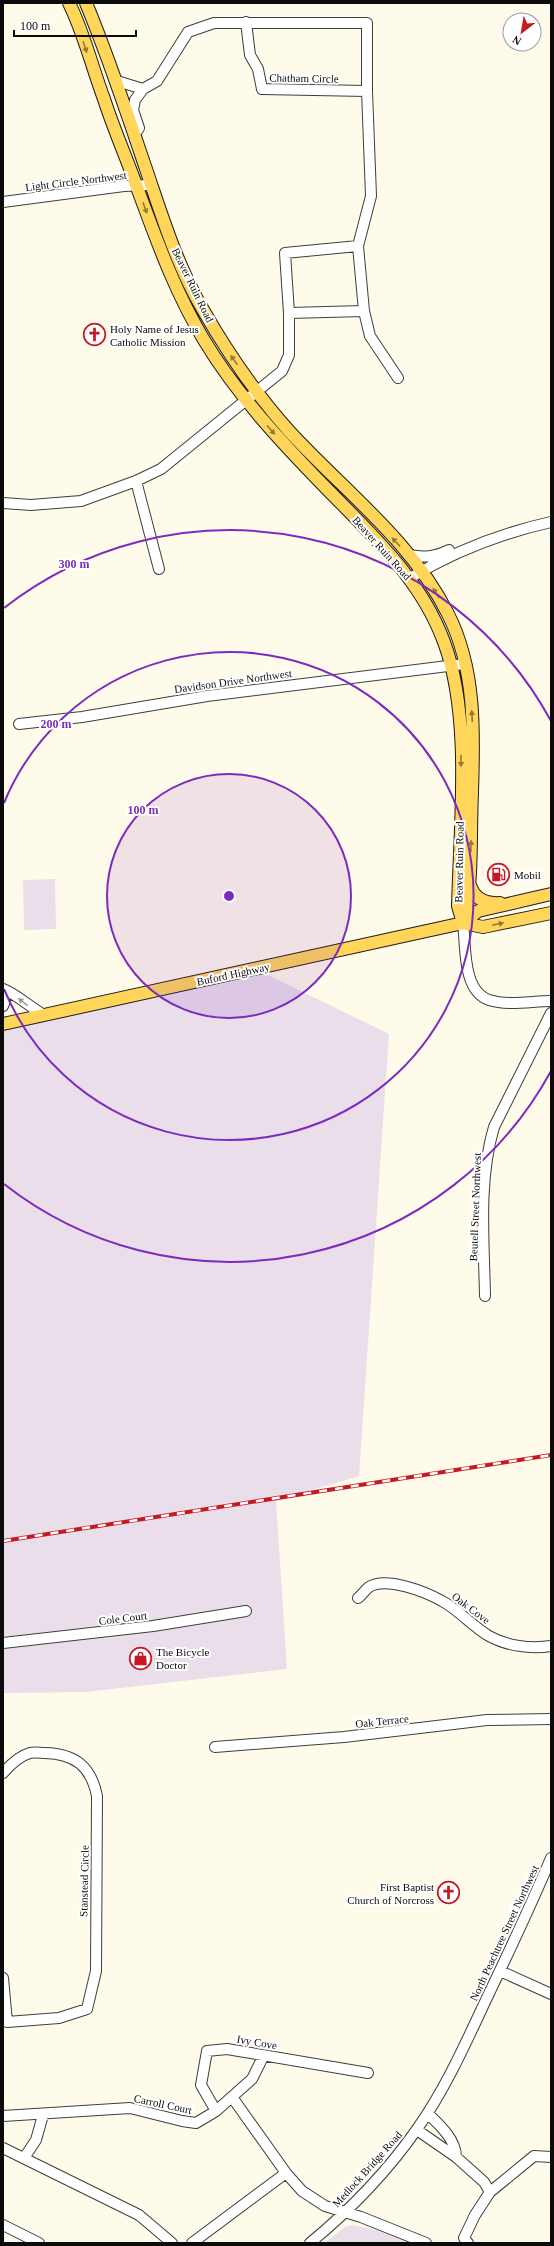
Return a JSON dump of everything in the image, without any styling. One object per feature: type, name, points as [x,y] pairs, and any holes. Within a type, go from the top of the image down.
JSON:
[{"type":"main road","name":"Beaver Ruin Road","points":[[87,3],[117,81],[168,234],[202,307],[231,355],[257,392],[290,432],[409,555],[422,571],[448,614],[464,664],[471,694],[470,885],[463,922]]},
{"type":"main road","name":"Beaver Ruin Road","points":[[71,6],[120,145],[169,274],[216,360],[246,400],[286,447],[389,552],[410,578],[430,611],[444,642],[451,666],[460,713],[461,784],[458,906],[463,922]]},
{"type":"main road","points":[[470,885],[472,892],[480,899],[490,904],[513,902]]},
{"type":"main road","name":"Buford Highway","points":[[3,1024],[463,922],[477,912],[513,902],[551,894]]},
{"type":"main road","name":"Buford Highway","points":[[463,922],[483,927],[551,913]]},
{"type":"street","points":[[71,6],[87,3]]},
{"type":"street","points":[[134,135],[139,128],[133,110],[135,100],[143,89],[157,81],[188,32],[214,23],[246,22],[367,24],[367,91],[371,196],[358,246],[364,311],[370,336],[398,378]]},
{"type":"street","name":"Chatham Circle","points":[[246,22],[250,54],[258,69],[262,89],[367,91]]},
{"type":"street","points":[[117,81],[143,89]]},
{"type":"street","name":"Light Circle Northwest","points":[[3,202],[136,185],[151,185]]},
{"type":"street","points":[[3,503],[31,504],[80,501],[136,481],[161,469],[282,372],[289,355],[289,313],[285,253],[358,246]]},
{"type":"street","points":[[289,313],[364,311]]},
{"type":"street","points":[[136,481],[159,569]]},
{"type":"street","points":[[410,578],[453,555],[510,534],[551,522]]},
{"type":"street","points":[[409,555],[421,558],[436,556],[474,539],[493,534],[510,534]]},
{"type":"street","name":"Davidson Drive Northwest","points":[[19,724],[82,717],[207,696],[333,679],[464,664]]},
{"type":"street","points":[[463,922],[470,980],[479,993],[488,1000],[551,1001]]},
{"type":"street","points":[[3,989],[10,991],[26,1005],[44,1015]]},
{"type":"street","points":[[3,994],[5,1001],[3,1006]]},
{"type":"street","name":"Beutell Street Northwest","points":[[486,1296],[486,1156],[497,1120],[551,1013]]},
{"type":"street","name":"Oak Cove","points":[[358,1598],[369,1587],[379,1584],[405,1586],[442,1601],[490,1636],[515,1646],[551,1646]]},
{"type":"street","name":"Cole Court","points":[[3,1644],[153,1626],[246,1611]]},
{"type":"street","name":"Oak Terrace","points":[[216,1747],[344,1737],[487,1720],[551,1719]]},
{"type":"street","name":"Stanstead Circle","points":[[3,1773],[14,1762],[30,1753],[59,1754],[74,1759],[86,1769],[94,1782],[97,1796],[96,1971],[87,2009],[59,2018],[5,2022],[3,1978]]},
{"type":"street","name":"North Peachtree Street Northwest","points":[[478,2017],[551,1858]]},
{"type":"street","points":[[500,1971],[551,1994]]},
{"type":"street","name":"Medlock Bridge Road","points":[[310,2243],[345,2213],[397,2156],[417,2130],[428,2114],[478,2017]]},
{"type":"street","name":"Ivy Cove","points":[[216,2111],[201,2085],[207,2051],[227,2049],[368,2073]]},
{"type":"street","name":"Carroll Court","points":[[3,2116],[43,2115],[130,2108],[182,2121],[196,2122],[216,2111],[252,2079],[264,2055]]},
{"type":"street","points":[[232,2097],[286,2173],[302,2191],[325,2206],[361,2217],[426,2243]]},
{"type":"street","points":[[428,2114],[451,2141],[456,2152],[456,2157]]},
{"type":"street","points":[[24,2158],[36,2140],[43,2115]]},
{"type":"street","points":[[417,2130],[456,2157],[484,2182],[490,2192]]},
{"type":"street","points":[[3,2148],[139,2214],[172,2243]]},
{"type":"street","points":[[468,2243],[464,2238],[475,2215],[490,2192],[534,2156],[551,2157]]},
{"type":"street","points":[[192,2243],[286,2173]]},
{"type":"street","points":[[3,2225],[39,2243]]},
{"type":"shaded area","points":[[55,879],[56,929],[24,930],[23,880]]},
{"type":"shaded area","points":[[260,971],[389,1034],[359,1476],[276,1501],[287,1669],[86,1692],[3,1693],[3,1028]]},
{"type":"shaded area","points":[[353,2225],[376,2230],[408,2243],[325,2243],[346,2226]]},
{"type":"railway","points":[[3,1541],[551,1455]]},
{"type":"place","name":"Holy Name of Jesus Catholic Mission","points":[[94,335]]},
{"type":"place","name":"Mobil","points":[[499,875]]},
{"type":"place","name":"The Bicycle Doctor","points":[[140,1658]]},
{"type":"place","name":"First Baptist Church of Norcross","points":[[449,1893]]}]
